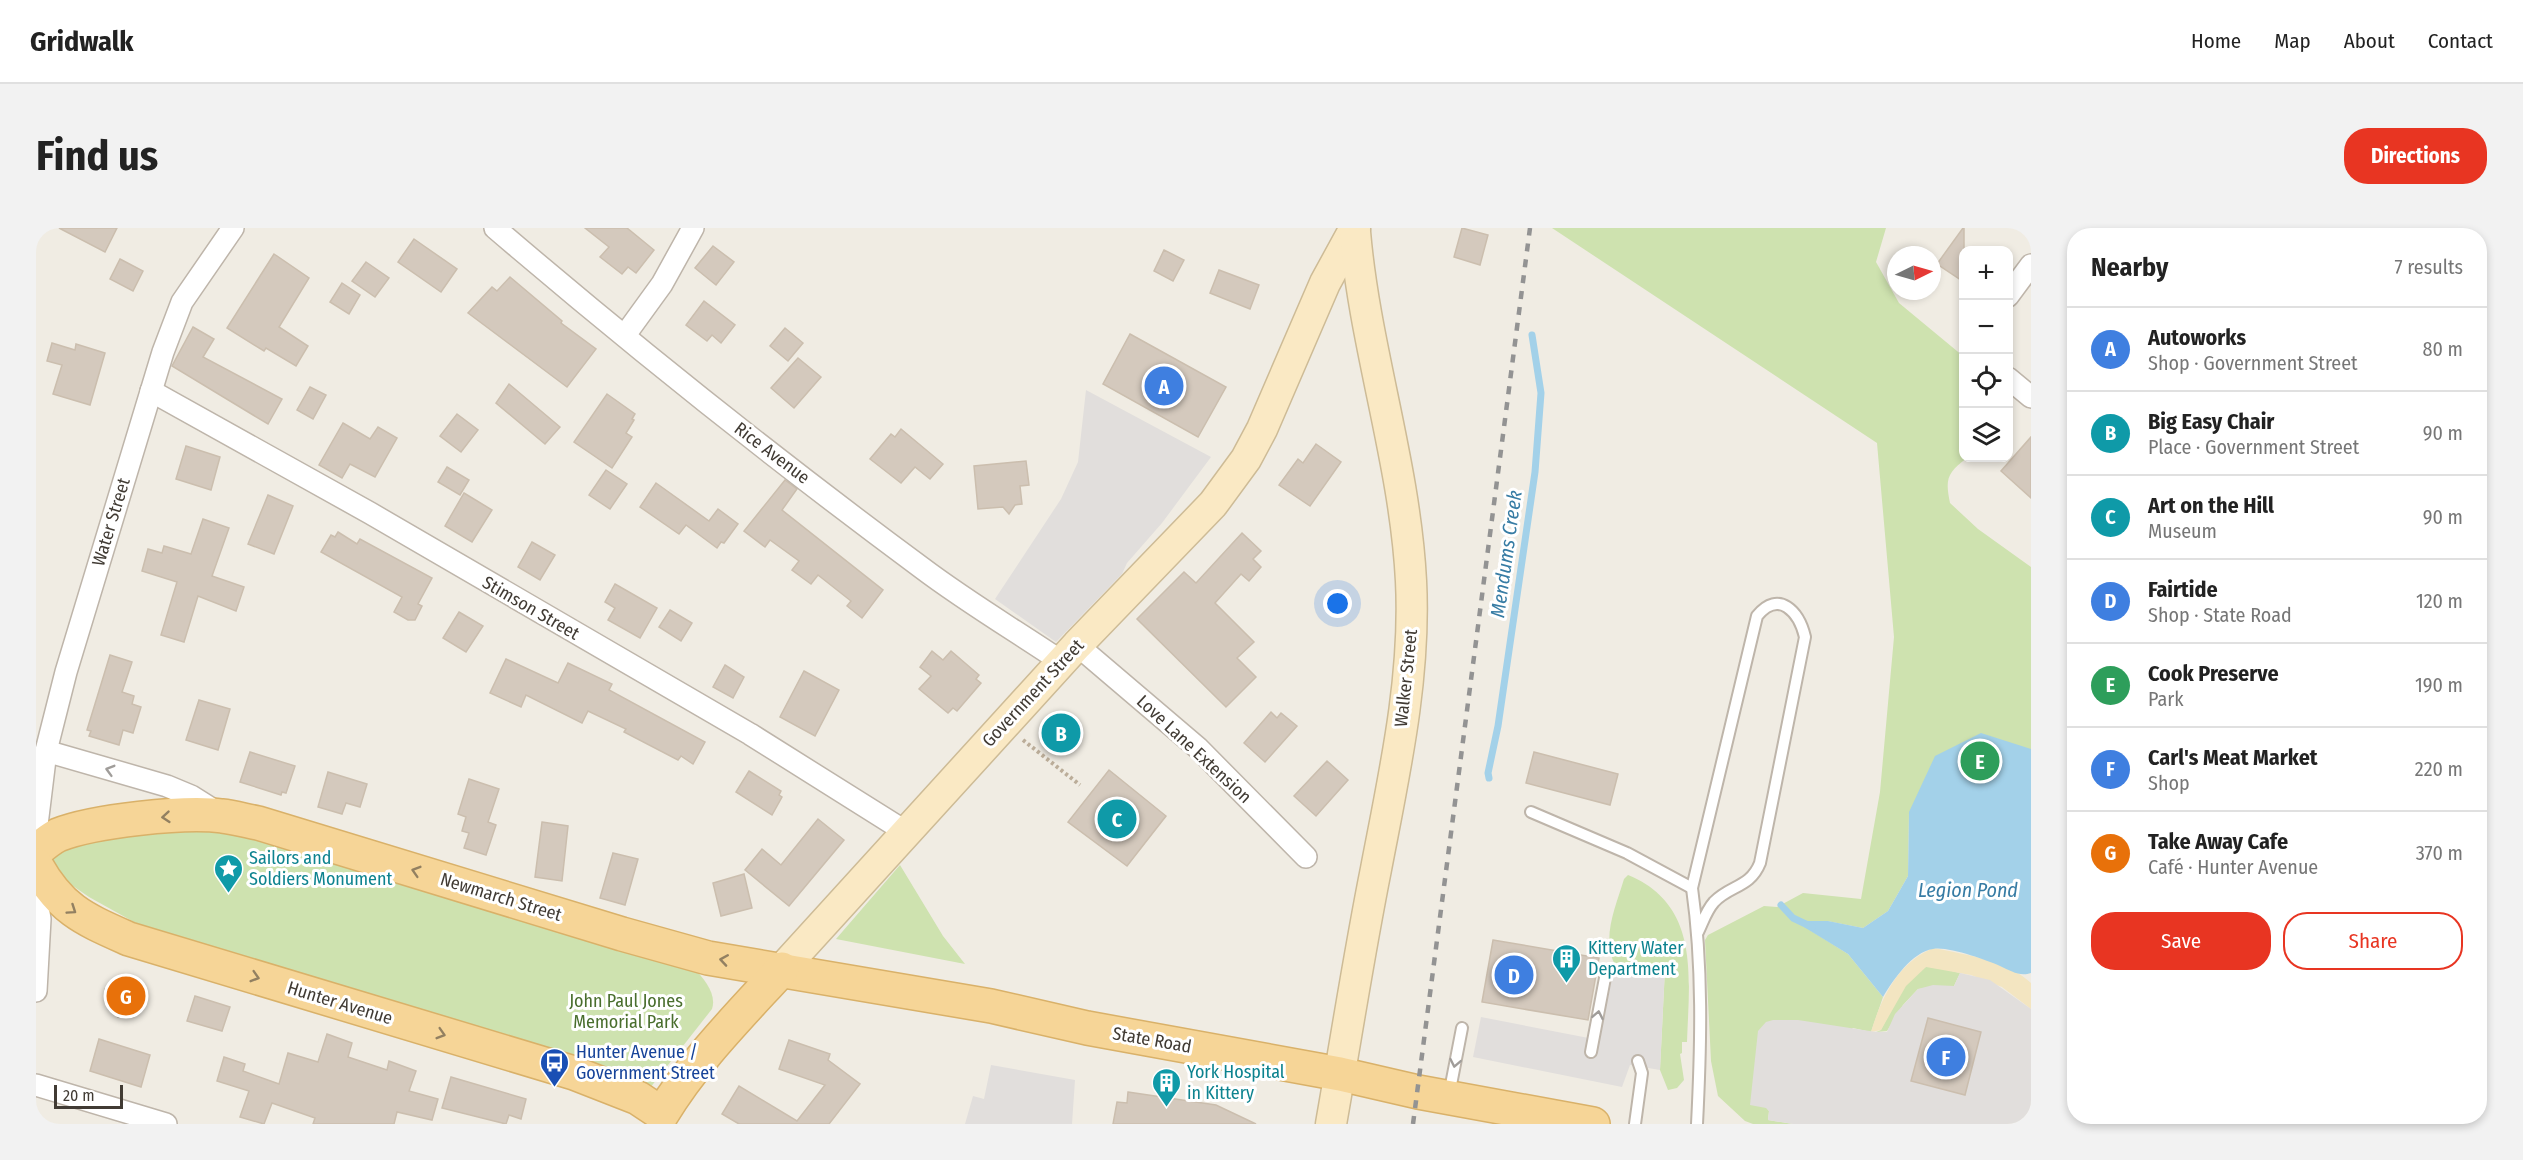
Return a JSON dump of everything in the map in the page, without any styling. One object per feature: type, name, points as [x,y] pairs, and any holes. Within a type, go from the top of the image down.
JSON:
[{"type":"main road","name":"Newmarch Street","points":[[36,851],[58,835],[80,829],[147,818],[221,815],[258,823],[655,944],[708,958],[782,969]]},
{"type":"main road","name":"Hunter Avenue","points":[[36,865],[49,887],[65,905],[91,922],[129,939],[574,1073],[638,1098],[660,1119]]},
{"type":"main road","name":"State Road","points":[[782,969],[806,976],[991,1006],[1087,1029],[1340,1074],[1593,1124]]},
{"type":"main road","name":"Government Street","points":[[660,1119],[674,1094],[708,1052],[782,969]]},
{"type":"street","name":"Water Street","points":[[36,833],[46,751],[80,621],[151,391],[182,302],[233,228]]},
{"type":"street","name":"Rice Avenue","points":[[495,228],[578,299],[734,425],[923,568],[1070,653]]},
{"type":"street","points":[[625,335],[654,298],[693,228]]},
{"type":"street","name":"Government Street","points":[[782,969],[1070,653],[1197,522],[1246,459],[1279,394],[1325,282],[1355,230]]},
{"type":"street","name":"Walker Street","points":[[1331,1124],[1400,737],[1410,663],[1411,582],[1402,493],[1366,307],[1355,230]]},
{"type":"street","points":[[2013,289],[2031,265]]},
{"type":"street","points":[[2013,382],[2031,397]]},
{"type":"street","name":"Stimson Street","points":[[151,391],[370,513],[750,734],[906,832]]},
{"type":"street","name":"Love Lane Extension","points":[[1070,653],[1197,748],[1306,857]]},
{"type":"street","name":"Newmarch Street","points":[[46,751],[167,786],[191,796],[221,815]]},
{"type":"street","points":[[36,895],[40,937],[36,991]]},
{"type":"street","points":[[36,1085],[166,1124]]},
{"type":"lane","points":[[1697,1124],[1701,1029],[1698,932],[1692,888],[1757,616],[1764,608],[1776,604],[1785,605],[1795,612],[1802,623],[1805,637],[1760,863],[1756,874],[1748,882],[1715,901],[1707,911],[1698,932]]},
{"type":"lane","points":[[1531,812],[1627,853],[1692,888]]},
{"type":"lane","points":[[1591,1052],[1605,978]]},
{"type":"lane","points":[[1449,1097],[1462,1028]]},
{"type":"lane","points":[[1635,1124],[1642,1073],[1638,1061]]},
{"type":"path","points":[[1018,736],[1080,785]]},
{"type":"green space","points":[[1552,228],[1886,228],[1876,262],[1887,282],[1887,300],[1897,300],[1959,353],[1959,462],[1962,462],[1949,477],[1950,503],[1978,529],[2031,567],[2031,829],[1909,812],[1908,876],[1888,911],[1863,928],[1827,921],[1807,921],[1805,927],[1848,954],[1883,997],[1871,1032],[1853,1028],[1766,1107],[1769,1111],[1768,1120],[1793,1124],[1753,1124],[1745,1121],[1718,1096],[1711,1061],[1705,940],[1708,935],[1764,906],[1777,907],[1803,893],[1861,899],[1880,792],[1894,637],[1877,443]]},
{"type":"green space","name":"John Paul Jones Memorial Park","points":[[220,826],[694,968],[711,992],[712,1009],[650,1088],[176,940],[134,922],[89,897],[60,877],[50,856],[68,842]]},
{"type":"green space","points":[[900,865],[943,936],[965,964],[836,939]]},
{"type":"green space","points":[[1628,875],[1652,888],[1668,905],[1679,924],[1686,946],[1689,993],[1687,1042],[1682,1042],[1682,1053],[1680,1054],[1684,1080],[1677,1088],[1668,1090],[1660,1070],[1665,968],[1615,965],[1611,955],[1609,944],[1611,922],[1624,879]]},
{"type":"green space","points":[[1931,966],[1960,973],[1954,986],[1918,989],[1903,1005],[1887,1031],[1876,1032],[1881,1030],[1908,982],[1923,968]]},
{"type":"sand","points":[[1934,948],[1998,964],[2021,975],[2031,983],[2031,1009],[2002,987],[1971,975],[1926,967],[1906,986],[1881,1030],[1871,1032],[1880,1006],[1901,971],[1922,954]]},
{"type":"shaded area","points":[[1086,390],[1211,457],[1162,523],[1127,563],[1122,574],[1056,642],[995,599],[1061,499],[1078,462]]},
{"type":"shaded area","points":[[1615,965],[1665,968],[1660,1070],[1630,1065],[1622,1087],[1473,1057],[1481,1017],[1599,1040]]},
{"type":"shaded area","points":[[1960,973],[1990,980],[2031,1009],[2031,1124],[1793,1124],[1768,1120],[1769,1111],[1766,1108],[1750,1105],[1758,1031],[1766,1022],[1798,1020],[1887,1032],[1895,1014],[1918,989],[1933,985],[1954,986]]},
{"type":"shaded area","points":[[991,1065],[1075,1080],[1072,1124],[965,1124],[973,1096],[984,1099]]},
{"type":"water","name":"Legion Pond","points":[[1981,733],[2031,749],[2031,973],[2019,974],[1967,954],[1933,949],[1925,951],[1911,961],[1883,997],[1848,954],[1804,927],[1807,921],[1828,921],[1863,928],[1888,911],[1908,876],[1909,812],[1935,756]]},
{"type":"building","points":[[59,228],[117,228],[105,252]]},
{"type":"building","points":[[585,228],[627,228],[654,250],[636,273],[628,267],[622,274],[600,257],[609,247]]},
{"type":"building","points":[[1462,228],[1488,235],[1480,265],[1454,257]]},
{"type":"building","points":[[1964,228],[1964,246],[1959,246],[1959,279],[1941,267],[1941,258]]},
{"type":"building","points":[[414,239],[457,269],[441,292],[398,262]]},
{"type":"building","points":[[713,246],[734,262],[716,285],[695,268]]},
{"type":"building","points":[[1164,250],[1184,260],[1173,281],[1154,271]]},
{"type":"building","points":[[274,254],[309,278],[279,327],[308,346],[296,366],[266,348],[264,351],[227,328]]},
{"type":"building","points":[[120,259],[143,271],[133,291],[110,279]]},
{"type":"building","points":[[366,262],[389,278],[375,297],[352,281]]},
{"type":"building","points":[[1219,270],[1259,285],[1250,309],[1210,293]]},
{"type":"building","points":[[510,277],[562,321],[561,323],[596,349],[567,387],[468,313],[492,287],[497,291]]},
{"type":"building","points":[[342,283],[360,295],[349,314],[330,302]]},
{"type":"building","points":[[704,301],[735,325],[721,343],[712,335],[707,341],[686,325]]},
{"type":"building","points":[[193,327],[214,339],[203,357],[282,399],[268,424],[172,366]]},
{"type":"building","points":[[785,328],[803,343],[788,361],[770,346]]},
{"type":"building","points":[[1130,334],[1226,387],[1198,437],[1103,384]]},
{"type":"building","points":[[52,343],[75,350],[76,344],[105,353],[90,405],[53,394],[62,365],[47,361]]},
{"type":"building","points":[[798,358],[821,377],[794,408],[771,388]]},
{"type":"building","points":[[509,384],[560,427],[545,444],[496,403]]},
{"type":"building","points":[[310,387],[326,395],[313,419],[297,410]]},
{"type":"building","points":[[607,394],[635,414],[626,433],[632,437],[612,468],[574,442]]},
{"type":"building","points":[[457,414],[478,430],[461,452],[440,436]]},
{"type":"building","points":[[343,423],[370,439],[378,427],[397,438],[375,477],[350,464],[342,478],[319,465]]},
{"type":"building","points":[[901,429],[943,464],[930,479],[915,467],[901,483],[870,459],[891,434],[895,437]]},
{"type":"building","points":[[2031,437],[2031,498],[2001,471],[2009,462],[2013,462],[2013,457]]},
{"type":"building","points":[[1316,444],[1341,462],[1310,506],[1279,485],[1298,459],[1303,463]]},
{"type":"building","points":[[186,446],[220,457],[211,490],[176,479]]},
{"type":"building","points":[[1026,461],[1029,485],[1020,486],[1022,504],[1015,505],[1009,514],[1003,507],[978,509],[974,466]]},
{"type":"building","points":[[447,467],[469,480],[460,495],[438,482]]},
{"type":"building","points":[[606,470],[627,484],[610,509],[589,495]]},
{"type":"building","points":[[785,480],[797,489],[782,510],[883,590],[862,618],[847,606],[851,601],[818,575],[811,584],[792,570],[799,561],[770,540],[765,547],[744,531]]},
{"type":"building","points":[[656,483],[709,521],[718,509],[738,524],[724,543],[721,542],[717,548],[686,525],[679,534],[640,507]]},
{"type":"building","points":[[464,493],[492,510],[472,542],[445,526]]},
{"type":"building","points":[[268,495],[293,506],[274,554],[248,544]]},
{"type":"building","points":[[203,519],[229,528],[212,576],[244,587],[236,611],[198,596],[184,642],[161,635],[177,582],[142,571],[148,549],[162,553],[164,546],[191,554]]},
{"type":"building","points":[[338,532],[357,544],[360,539],[432,578],[418,604],[422,606],[415,620],[408,620],[394,612],[402,597],[321,552],[331,535],[335,537]]},
{"type":"building","points":[[1242,533],[1261,551],[1253,559],[1261,567],[1249,581],[1241,574],[1215,603],[1254,642],[1237,658],[1256,677],[1226,707],[1137,619],[1184,572],[1196,583]]},
{"type":"building","points":[[532,542],[555,555],[540,580],[518,567]]},
{"type":"building","points":[[615,584],[657,608],[640,638],[608,620],[615,608],[605,602]]},
{"type":"building","points":[[670,610],[692,623],[681,641],[659,627]]},
{"type":"building","points":[[459,612],[483,626],[466,652],[443,638]]},
{"type":"building","points":[[932,651],[943,660],[951,651],[979,675],[976,679],[981,683],[957,711],[953,708],[948,713],[919,689],[931,676],[920,667]]},
{"type":"building","points":[[110,655],[132,662],[122,692],[134,696],[132,704],[141,707],[133,733],[123,730],[119,745],[89,736],[91,731],[87,730]]},
{"type":"building","points":[[506,659],[558,683],[568,663],[612,684],[609,690],[705,742],[693,764],[681,756],[678,760],[624,732],[626,729],[588,711],[582,723],[526,695],[521,707],[490,693]]},
{"type":"building","points":[[725,665],[744,677],[733,698],[713,687]]},
{"type":"building","points":[[804,671],[839,690],[815,736],[780,717]]},
{"type":"building","points":[[199,700],[230,709],[218,750],[186,740]]},
{"type":"building","points":[[1271,712],[1277,718],[1281,713],[1297,726],[1265,762],[1244,743]]},
{"type":"building","points":[[250,752],[295,766],[286,793],[282,792],[281,795],[240,782]]},
{"type":"building","points":[[1534,752],[1618,774],[1610,805],[1526,783]]},
{"type":"building","points":[[1327,761],[1348,780],[1316,816],[1294,796]]},
{"type":"building","points":[[1109,770],[1166,816],[1127,866],[1068,822]]},
{"type":"building","points":[[749,771],[781,791],[779,795],[782,797],[772,815],[736,792]]},
{"type":"building","points":[[328,772],[367,784],[360,807],[346,803],[342,814],[318,807]]},
{"type":"building","points":[[469,779],[499,789],[488,822],[496,825],[486,855],[464,848],[469,833],[462,831],[466,817],[458,814]]},
{"type":"building","points":[[818,819],[844,840],[789,906],[745,870],[762,849],[781,865]]},
{"type":"building","points":[[542,822],[568,826],[562,881],[535,877]]},
{"type":"building","points":[[613,853],[638,859],[625,905],[600,898]]},
{"type":"building","points":[[744,874],[752,908],[721,916],[713,883]]},
{"type":"building","points":[[1493,940],[1599,958],[1588,1020],[1482,1002]]},
{"type":"building","points":[[134,976],[146,1004],[118,1017],[105,989]]},
{"type":"building","points":[[195,996],[230,1007],[222,1031],[187,1021]]},
{"type":"building","points":[[1928,1018],[1981,1032],[1965,1095],[1911,1081]]},
{"type":"building","points":[[327,1034],[352,1043],[348,1057],[387,1070],[389,1061],[416,1071],[409,1091],[438,1099],[432,1120],[397,1112],[394,1124],[313,1124],[315,1118],[272,1103],[264,1124],[240,1117],[249,1091],[217,1081],[224,1057],[245,1064],[243,1071],[279,1084],[288,1053],[318,1062]]},
{"type":"building","points":[[99,1039],[150,1055],[141,1087],[90,1071]]},
{"type":"building","points":[[789,1040],[830,1054],[828,1060],[860,1084],[829,1124],[739,1124],[722,1114],[739,1086],[797,1121],[825,1085],[779,1069]]},
{"type":"building","points":[[451,1077],[526,1099],[521,1119],[509,1115],[506,1124],[442,1108]]},
{"type":"building","name":"York Hospital in Kittery","points":[[1128,1092],[1216,1105],[1256,1124],[1113,1124],[1117,1102],[1127,1103]]},
{"type":"waterway","name":"Mendums Creek","points":[[1489,778],[1535,472],[1541,393],[1532,335]]},
{"type":"waterway","name":"Mendums Creek","points":[[1781,905],[1793,918],[1812,927]]},
{"type":"railway","points":[[1413,1124],[1530,228]]},
{"type":"place","name":"Autoworks","points":[[1164,386]]},
{"type":"place","name":"Big Easy Chair","points":[[1061,733]]},
{"type":"place","name":"Cook Preserve","points":[[1980,761]]},
{"type":"place","name":"Art on the Hill","points":[[1117,819]]},
{"type":"place","name":"Sailors and Soldiers Monument","points":[[228,894]]},
{"type":"place","name":"Fairtide","points":[[1514,975]]},
{"type":"place","name":"Kittery Water Department","points":[[1567,984]]},
{"type":"place","name":"Take Away Cafe","points":[[126,996]]},
{"type":"place","name":"Carl's Meat Market","points":[[1946,1057]]},
{"type":"place","name":"Hunter Avenue / Government Street","points":[[555,1088]]},
{"type":"place","name":"York Hospital in Kittery","points":[[1166,1108]]}]
